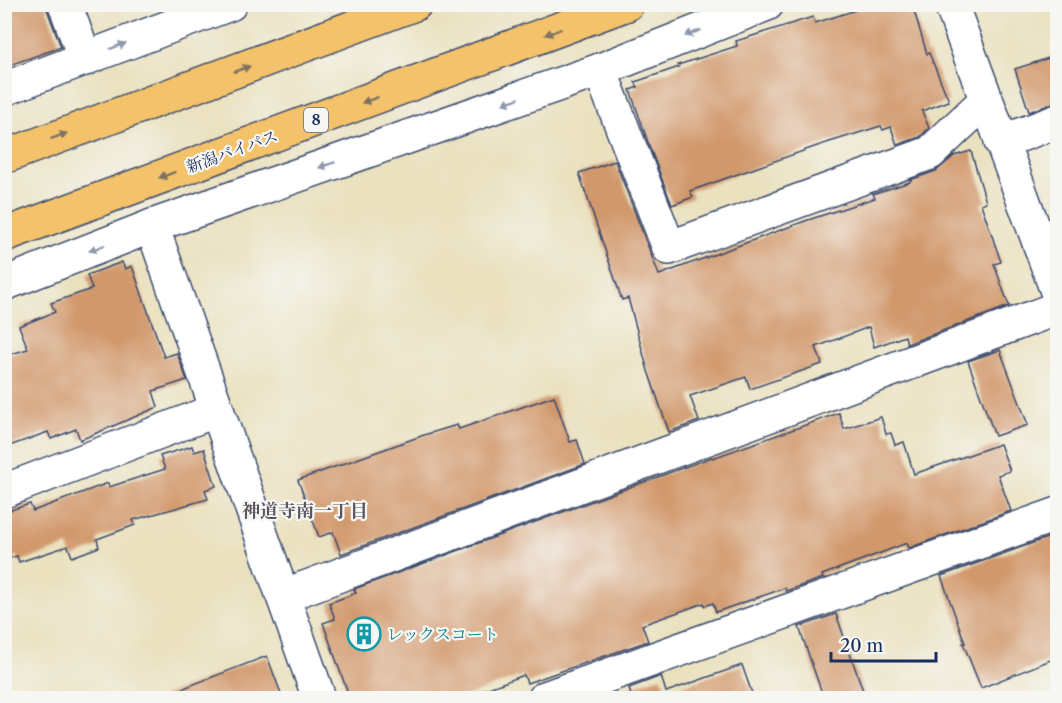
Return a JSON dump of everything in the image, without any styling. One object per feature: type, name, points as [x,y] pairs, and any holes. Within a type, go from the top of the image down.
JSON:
[{"type":"highway","points":[[4,157],[415,4]]},
{"type":"highway","name":"新潟バイパス","points":[[4,235],[627,4]]},
{"type":"street","points":[[65,4],[85,58]]},
{"type":"street","points":[[4,89],[230,4]]},
{"type":"street","points":[[4,284],[152,226],[600,70],[768,4]]},
{"type":"street","points":[[951,4],[1058,294]]},
{"type":"street","points":[[600,70],[669,248],[930,153],[987,100]]},
{"type":"street","points":[[1001,142],[1058,121]]},
{"type":"street","points":[[152,226],[319,699]]},
{"type":"street","points":[[283,597],[1058,308]]},
{"type":"street","points":[[4,491],[217,410]]},
{"type":"street","points":[[545,699],[1058,514]]},
{"type":"building","points":[[4,4],[45,4],[61,47],[4,67]]},
{"type":"building","points":[[875,4],[912,4],[927,54],[929,53],[949,101],[922,111],[929,128],[920,137],[897,145],[891,127],[883,130],[881,126],[690,191],[693,197],[672,205],[630,90],[638,87],[635,82],[737,46],[736,41],[813,17],[815,23]]},
{"type":"building","points":[[1058,55],[1058,103],[1029,112],[1015,69]]},
{"type":"building","points":[[971,151],[986,202],[981,204],[1001,262],[994,264],[1009,306],[907,344],[905,336],[874,347],[869,327],[816,347],[822,364],[750,389],[746,377],[690,396],[699,421],[669,432],[648,371],[628,298],[622,300],[579,173],[615,161],[659,275],[805,221],[875,198],[873,194],[936,171],[954,156]]},
{"type":"building","points":[[122,262],[125,269],[132,266],[164,357],[177,353],[187,380],[153,391],[158,407],[80,440],[76,429],[51,439],[48,432],[4,448],[4,356],[28,349],[19,326],[55,312],[51,303],[92,289],[87,275]]},
{"type":"building","points":[[1000,350],[1028,425],[995,436],[968,361]]},
{"type":"building","points":[[554,396],[570,442],[577,440],[585,464],[341,554],[333,532],[319,537],[298,480],[424,435],[457,425],[459,429]]},
{"type":"building","points":[[839,413],[844,429],[881,417],[886,434],[891,433],[895,445],[904,442],[914,474],[1000,444],[1010,471],[998,475],[1011,511],[909,548],[907,543],[786,591],[785,588],[716,612],[713,603],[705,606],[704,603],[642,625],[648,641],[527,683],[524,675],[459,699],[350,699],[323,623],[335,619],[329,603],[356,593],[354,589],[712,457]]},
{"type":"building","points":[[192,446],[194,452],[204,449],[216,486],[205,490],[208,499],[133,520],[135,525],[97,539],[99,547],[72,557],[68,546],[19,562],[17,556],[4,560],[4,512],[30,504],[33,511],[108,483],[109,487],[165,469],[160,456]]},
{"type":"building","points":[[1058,534],[1058,657],[981,688],[963,643],[965,643],[941,576]]},
{"type":"building","points":[[836,614],[866,699],[824,699],[799,627]]},
{"type":"building","points":[[267,656],[283,699],[163,699],[163,696]]},
{"type":"building","points":[[742,665],[754,699],[632,699],[629,688],[661,676],[666,692]]},
{"type":"place","name":"レックスコート","points":[[364,634]]},
{"type":"district","name":"神道寺南一丁目","points":[[305,511]]}]
